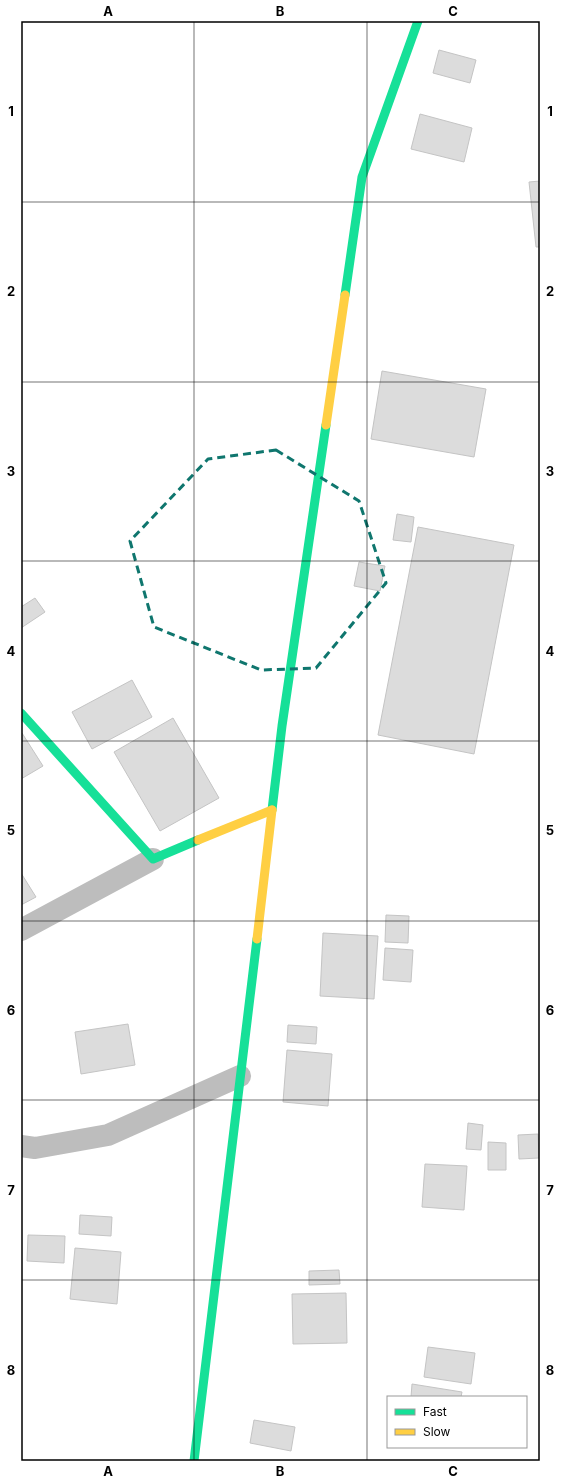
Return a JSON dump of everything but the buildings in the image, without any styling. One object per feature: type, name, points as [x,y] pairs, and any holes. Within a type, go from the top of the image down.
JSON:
[{"type":"street","points":[[194,1461],[284,718],[362,177],[418,21]]},
{"type":"street","points":[[21,713],[153,859]]},
{"type":"street","points":[[21,930],[153,859],[272,810]]},
{"type":"street","points":[[21,1146],[35,1148],[108,1135],[240,1076]]},
{"type":"highlighted area","points":[[276,450],[359,501],[386,583],[316,668],[261,670],[154,627],[130,541],[208,459]]},
{"type":"traffic: fast","points":[[345,295],[362,177],[418,21]]},
{"type":"traffic: fast","points":[[272,810],[282,726],[326,425]]},
{"type":"traffic: fast","points":[[21,713],[153,859],[198,840]]},
{"type":"traffic: fast","points":[[194,1461],[257,939]]},
{"type":"traffic: slow","points":[[326,425],[345,295]]},
{"type":"traffic: slow","points":[[198,840],[272,810]]},
{"type":"traffic: slow","points":[[257,939],[272,810]]}]
